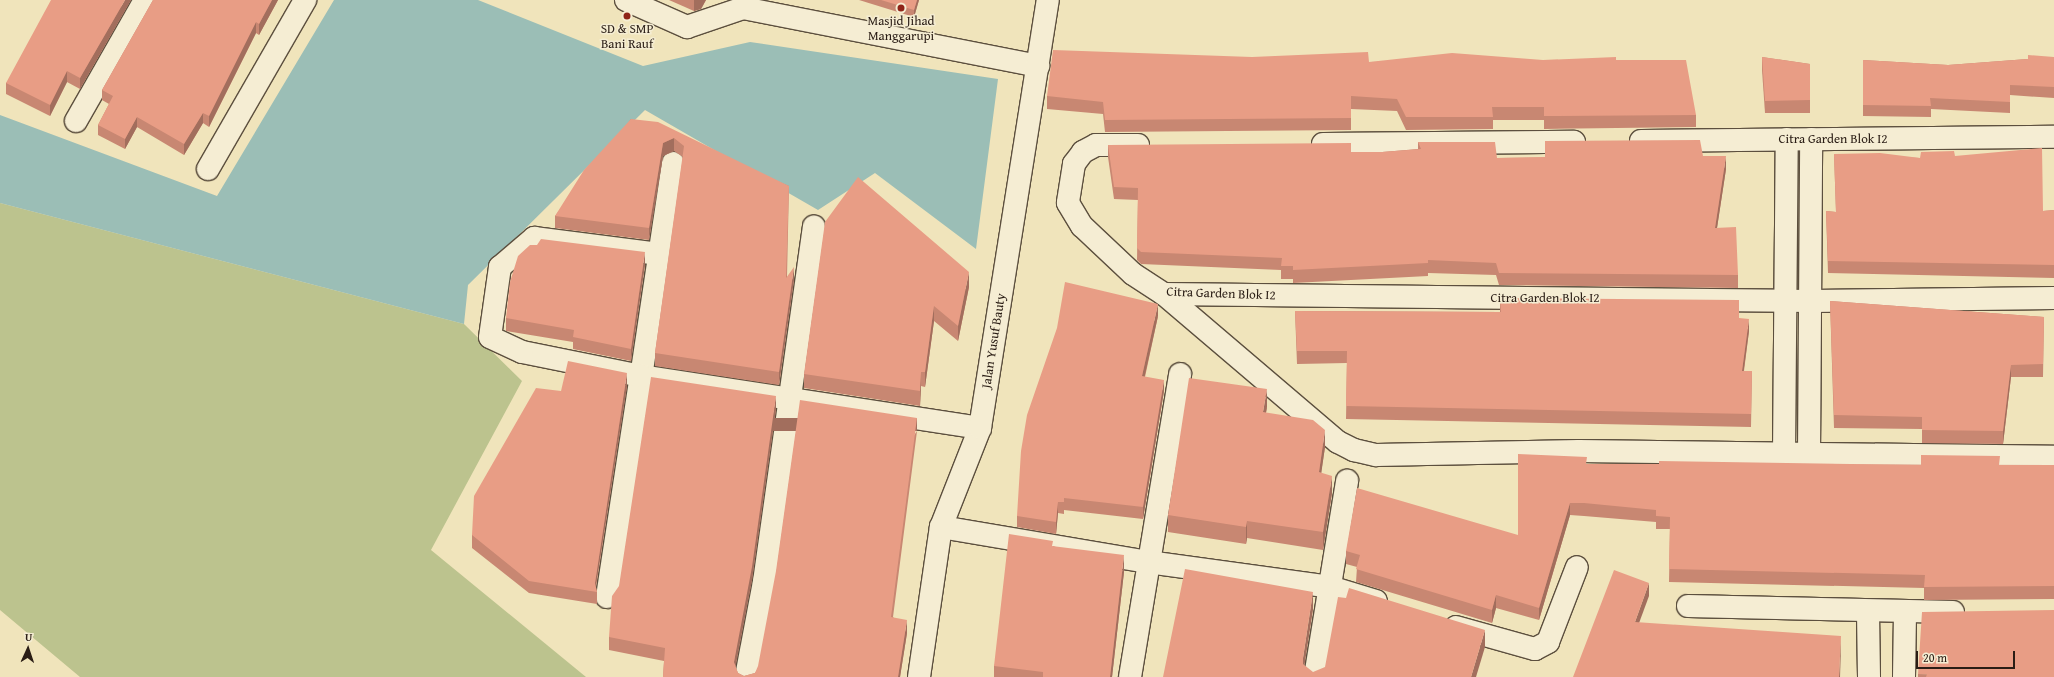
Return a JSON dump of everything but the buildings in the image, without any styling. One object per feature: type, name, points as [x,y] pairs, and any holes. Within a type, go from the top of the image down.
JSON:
[{"type":"street","points":[[76,121],[145,0]]},
{"type":"street","points":[[208,169],[305,0]]},
{"type":"street","points":[[626,0],[687,27],[743,8],[1038,66]]},
{"type":"street","name":"Jalan Yusuf Bauty","points":[[919,677],[941,527],[980,428],[1048,0]]},
{"type":"street","name":"Citra Garden Blok I2","points":[[1620,141],[2054,137]]},
{"type":"street","points":[[1784,454],[1784,299],[1787,139]]},
{"type":"street","points":[[1809,454],[1812,301],[1812,139]]},
{"type":"street","points":[[1305,144],[1597,141]]},
{"type":"street","name":"Citra Garden Blok I2","points":[[1157,145],[1096,145],[1083,152],[1074,164],[1068,203],[1082,226],[1134,274],[1164,294],[1784,299],[1812,301],[2054,298]]},
{"type":"street","points":[[608,597],[673,163]]},
{"type":"street","points":[[746,677],[791,397],[814,226]]},
{"type":"street","points":[[659,254],[534,238],[500,267],[490,337],[529,354],[641,376],[791,397],[980,428]]},
{"type":"street","points":[[1164,294],[1338,442],[1354,450],[1376,455],[1579,451],[2054,457]]},
{"type":"street","points":[[1130,677],[1180,374]]},
{"type":"street","points":[[1315,677],[1347,481]]},
{"type":"street","points":[[941,527],[1148,562],[1330,587],[1394,607]]},
{"type":"street","points":[[1437,621],[1535,649],[1548,642],[1577,567]]},
{"type":"street","points":[[1688,606],[1868,613],[1976,612]]},
{"type":"street","points":[[1904,677],[1905,612]]},
{"type":"street","points":[[1868,613],[1869,677]]},
{"type":"green space","points":[[0,203],[464,324],[522,381],[431,550],[586,677],[80,677],[0,610]]},
{"type":"water","points":[[334,0],[478,0],[643,66],[750,42],[998,79],[976,249],[875,173],[818,210],[645,110],[468,285],[464,324],[0,203],[0,115],[217,196]]},
{"type":"place","name":"Masjid Jihad Manggarupi","points":[[901,8]]},
{"type":"place","name":"SD & SMP Bani Rauf","points":[[627,16]]}]
